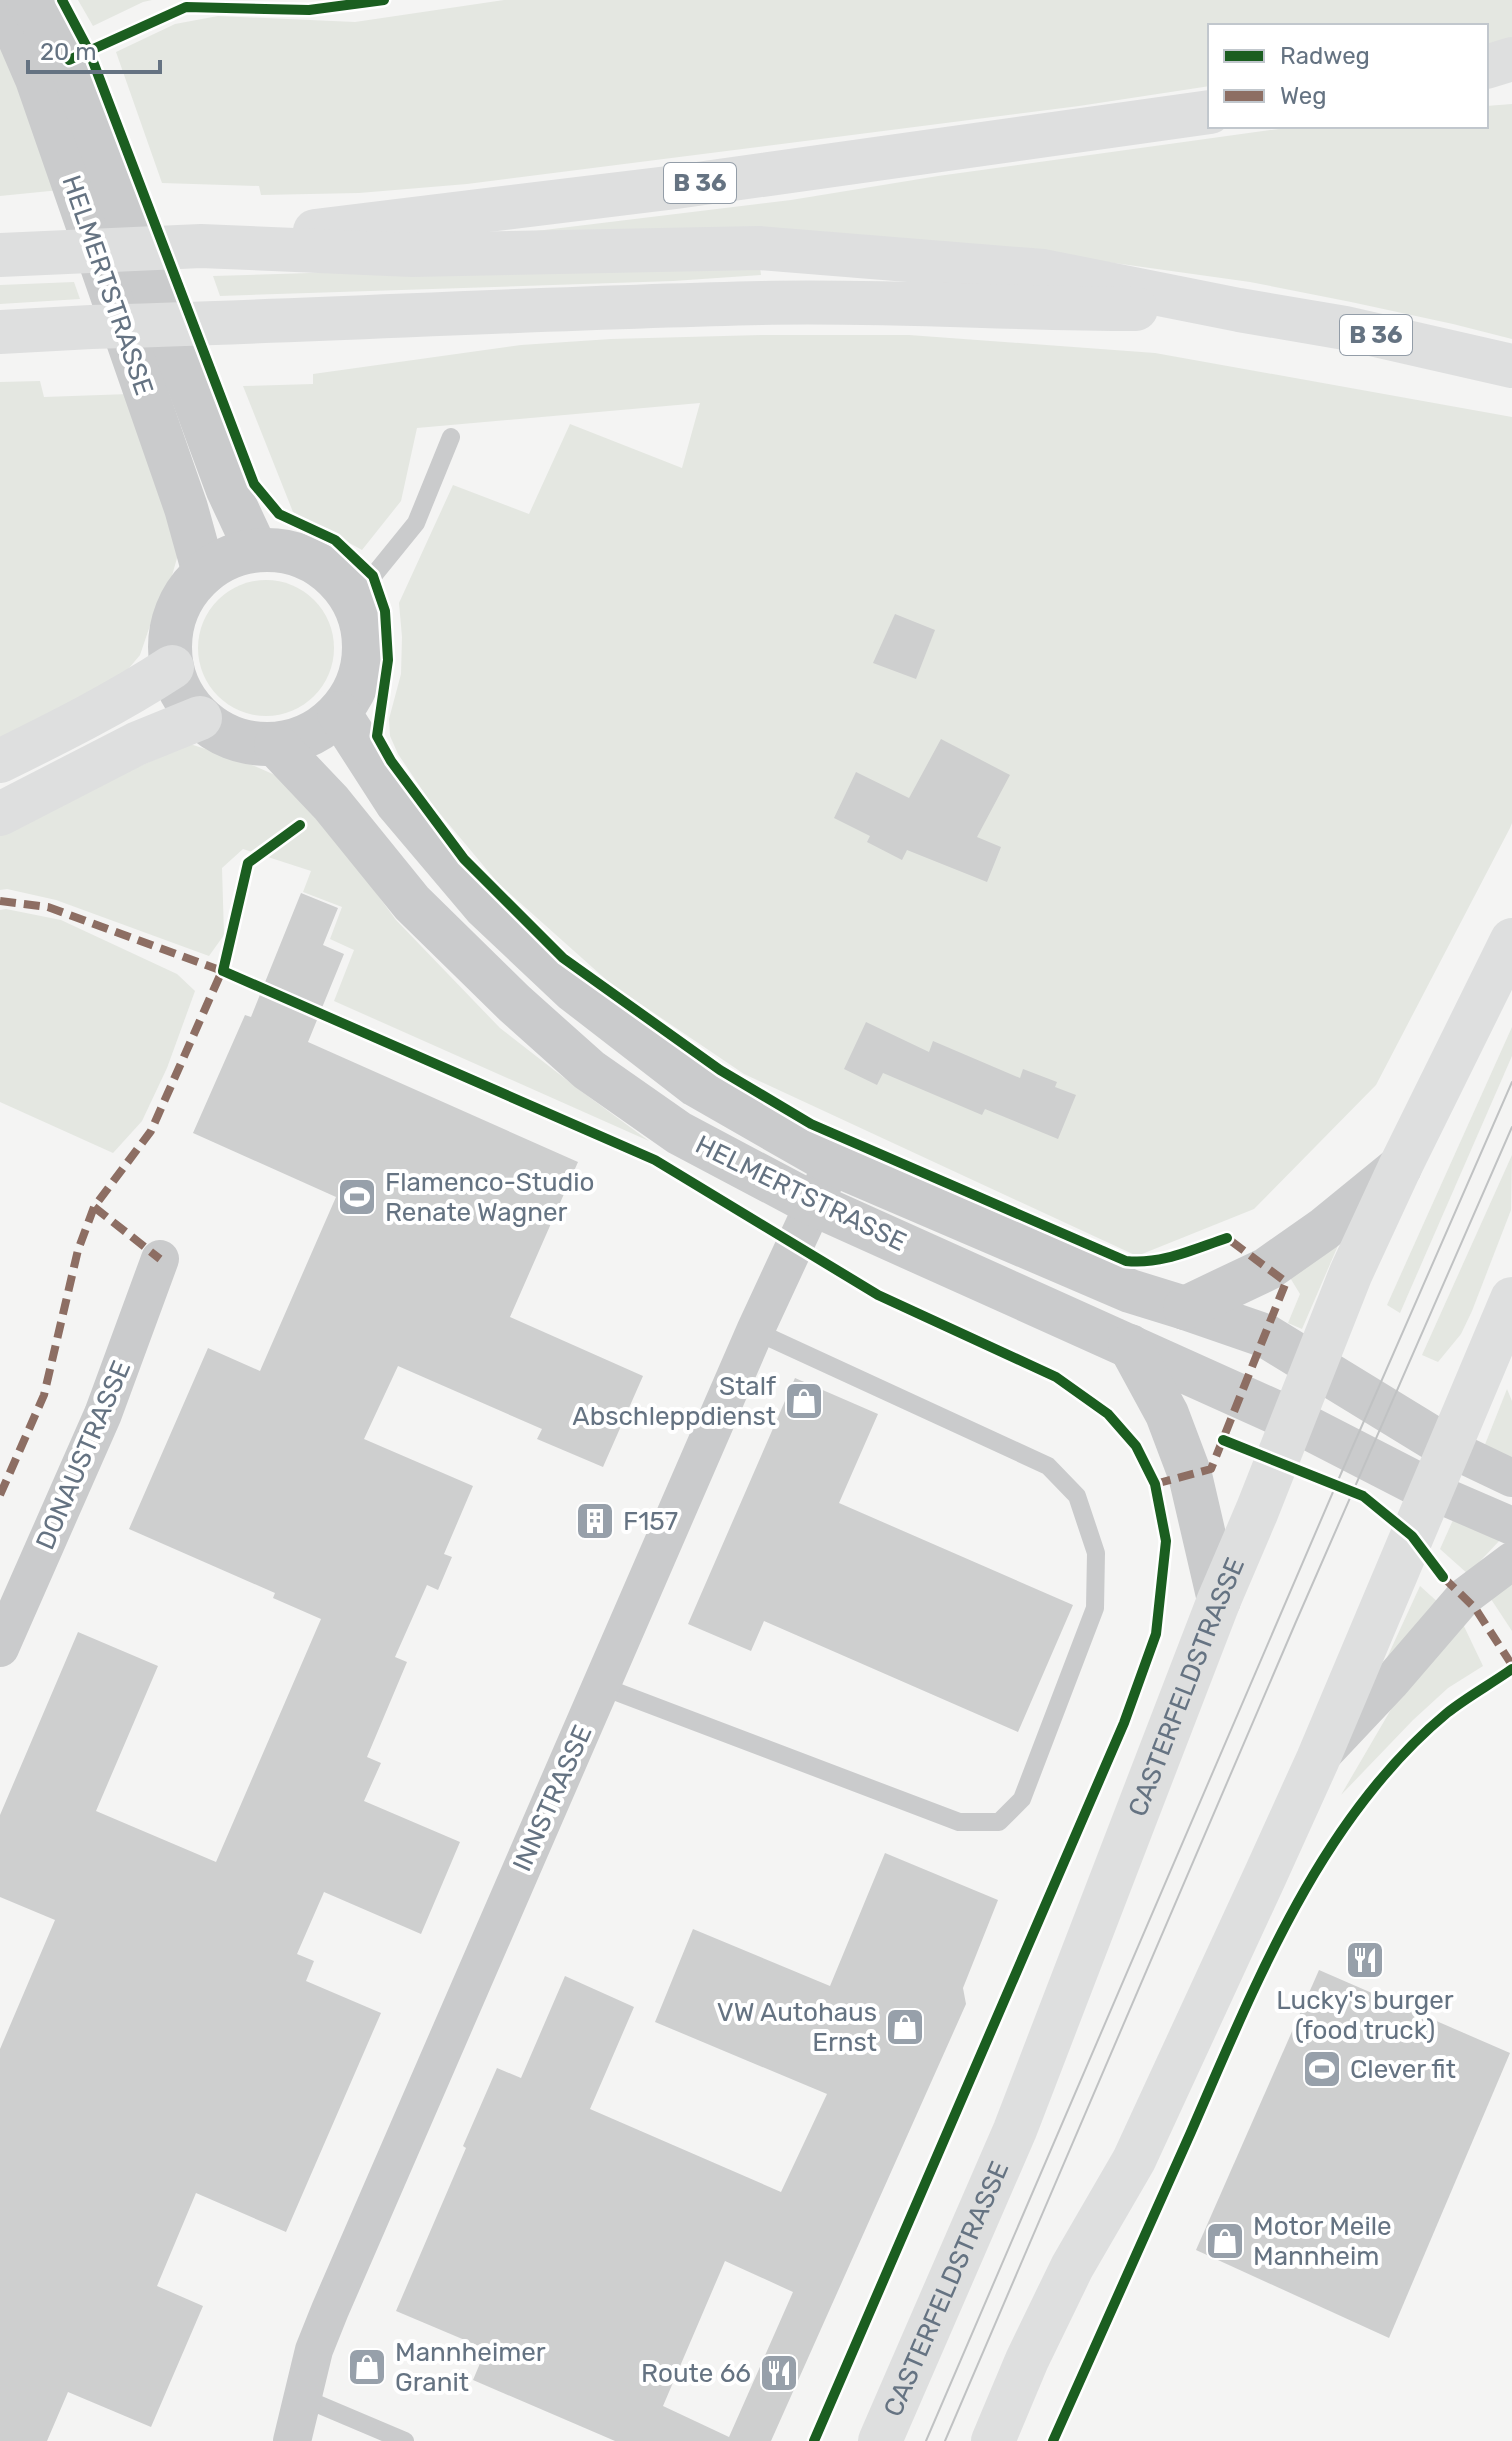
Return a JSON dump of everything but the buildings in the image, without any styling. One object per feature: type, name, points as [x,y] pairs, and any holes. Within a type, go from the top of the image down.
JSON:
[{"type":"main road","points":[[1488,66],[1512,59]]},
{"type":"main road","points":[[1488,83],[1512,84]]},
{"type":"main road","name":"B 36","points":[[201,246],[676,187],[1208,112]]},
{"type":"main road","name":"B 36","points":[[0,255],[201,246],[412,255],[759,248],[1043,271],[1345,328],[1512,366]]},
{"type":"main road","name":"B 36","points":[[0,332],[762,303],[898,302],[1025,309],[1239,310]]},
{"type":"main road","points":[[0,761],[94,714],[172,667]]},
{"type":"main road","points":[[0,814],[136,744],[200,718]]},
{"type":"main road","name":"CASTERFELDSTRASSE","points":[[880,2441],[1015,2130],[1219,1600],[1351,1273],[1512,940]]},
{"type":"main road","points":[[993,2441],[1027,2360],[1072,2267],[1134,2160],[1318,1759],[1449,1448],[1508,1325]]},
{"type":"street","name":"HELMERTSTRASSE","points":[[3,0],[42,94],[186,508],[204,573]]},
{"type":"street","name":"HELMERTSTRASSE","points":[[28,0],[69,60],[228,490],[256,550]]},
{"type":"street","points":[[256,550],[292,553],[325,569],[350,596],[360,619],[365,644],[362,669],[354,693],[339,713],[311,735],[276,745],[236,739],[200,718],[182,695],[172,667],[171,632],[182,599],[204,573],[228,557],[256,550]]},
{"type":"street","name":"HELMERTSTRASSE","points":[[339,713],[397,803],[485,907],[573,990],[696,1085],[834,1164],[1130,1291],[1266,1336],[1449,1448]]},
{"type":"street","name":"HELMERTSTRASSE","points":[[276,745],[331,803],[412,903],[514,1003],[589,1070],[679,1133],[813,1204],[1293,1420],[1431,1491]]},
{"type":"street","name":"INNSTRASSE","points":[[292,2441],[314,2350],[330,2310],[755,1331],[834,1164]]},
{"type":"street","points":[[1185,1308],[1267,1269],[1324,1229],[1400,1167]]},
{"type":"street","name":"DONAUSTRASSE","points":[[0,1648],[103,1414],[160,1259]]},
{"type":"street","points":[[1130,1346],[1167,1414],[1190,1475],[1219,1600]]},
{"type":"street","points":[[1449,1448],[1512,1478]]},
{"type":"street","points":[[1431,1491],[1512,1526]]},
{"type":"street","points":[[1318,1759],[1390,1683],[1464,1597],[1512,1561]]},
{"type":"lane","points":[[350,596],[373,576],[416,523],[451,437]]},
{"type":"lane","points":[[601,1686],[959,1822],[999,1822],[1022,1799],[1095,1608],[1096,1553],[1077,1496],[1048,1466],[755,1331]]},
{"type":"lane","points":[[301,2397],[405,2441]]},
{"type":"shaded area","points":[[78,0],[152,0],[93,26]]},
{"type":"shaded area","points":[[504,0],[1512,0],[1512,40],[1488,45],[1488,24],[1208,24],[1208,86],[1079,106],[467,184],[359,193],[261,195],[259,186],[162,183],[116,52],[175,24],[218,16],[355,22]]},
{"type":"shaded area","points":[[0,42],[60,190],[0,196]]},
{"type":"shaded area","points":[[1512,104],[1512,339],[1250,282],[1107,262],[536,231],[791,200],[938,176],[1286,128],[1488,128],[1488,106]]},
{"type":"shaded area","points":[[760,267],[761,275],[673,281],[220,296],[213,276],[436,269]]},
{"type":"shaded area","points":[[74,282],[80,299],[0,304],[0,285]]},
{"type":"shaded area","points":[[761,335],[909,335],[1155,353],[1512,417],[1512,823],[1376,1085],[1254,1209],[1137,1256],[744,1074],[611,984],[498,883],[431,803],[398,754],[390,736],[389,719],[401,674],[399,603],[453,485],[529,514],[570,424],[682,468],[700,403],[417,428],[401,501],[362,550],[293,512],[243,386],[313,384],[313,374],[521,345]]},
{"type":"shaded area","points":[[40,381],[44,397],[129,394],[178,535],[177,558],[140,655],[124,674],[0,744],[0,382]]},
{"type":"shaded area","points":[[266,580],[292,586],[314,600],[328,622],[334,648],[328,674],[314,696],[292,710],[266,716],[240,710],[218,696],[204,674],[198,648],[204,622],[218,600],[240,586]]},
{"type":"shaded area","points":[[190,744],[243,761],[284,779],[329,829],[396,920],[500,1028],[649,1141],[334,1001],[354,950],[330,939],[342,907],[303,892],[311,871],[243,849],[222,868],[224,935],[209,956],[56,900],[0,890],[0,828]]},
{"type":"shaded area","points":[[0,910],[61,920],[177,974],[195,991],[167,1068],[142,1121],[113,1153],[0,1102]]},
{"type":"shaded area","points":[[1512,1027],[1512,1056],[1400,1313],[1387,1305]]},
{"type":"shaded area","points":[[1512,1155],[1511,1210],[1461,1334],[1438,1362],[1422,1355]]},
{"type":"shaded area","points":[[1343,1234],[1302,1329],[1288,1323],[1300,1294],[1289,1276]]},
{"type":"shaded area","points":[[1507,1389],[1512,1401],[1512,1458],[1484,1447]]},
{"type":"shaded area","points":[[1453,1520],[1500,1540],[1468,1574],[1440,1549]]},
{"type":"shaded area","points":[[1512,1577],[1512,1631],[1487,1593]]},
{"type":"shaded area","points":[[1420,1586],[1441,1605],[1379,1675]]},
{"type":"shaded area","points":[[1461,1620],[1483,1666],[1448,1688],[1341,1795],[1393,1706]]},
{"type":"tram line","points":[[926,2441],[1512,1082]]},
{"type":"tram line","points":[[945,2441],[1512,1127]]},
{"type":"marked path","points":[[0,901],[48,907],[228,973]]},
{"type":"marked path","points":[[0,1495],[44,1395],[78,1250],[94,1207],[151,1131],[225,964]]},
{"type":"marked path","points":[[94,1207],[160,1259]]},
{"type":"marked path","points":[[1155,1484],[1211,1469],[1286,1282],[1227,1238],[1221,1240]]},
{"type":"marked path","points":[[1443,1577],[1475,1608],[1512,1665]]},
{"type":"cycle path","points":[[62,0],[89,51],[254,484],[279,514],[335,540],[373,576],[385,611],[388,660],[377,736],[391,761],[464,859],[563,958],[720,1070],[811,1124],[1126,1261],[1152,1261],[1227,1238]]},
{"type":"cycle path","points":[[69,60],[186,7],[309,10],[384,0]]},
{"type":"cycle path","points":[[300,825],[248,863],[223,971],[655,1160],[878,1295],[1056,1377],[1108,1414],[1136,1446],[1155,1484],[1166,1541],[1156,1634],[1124,1723],[814,2441]]},
{"type":"cycle path","points":[[1223,1440],[1363,1496],[1412,1536],[1443,1577]]},
{"type":"cycle path","points":[[1053,2441],[1240,2019],[1295,1907],[1327,1853],[1362,1802],[1402,1755],[1447,1713],[1512,1669]]},
{"type":"place","name":"Flamenco-Studio Renate Wagner","points":[[357,1197]]},
{"type":"place","name":"Stalf Abschleppdienst","points":[[804,1401]]},
{"type":"place","name":"F157","points":[[595,1521]]},
{"type":"place","name":"Lucky's burger (food truck)","points":[[1365,1960]]},
{"type":"place","name":"VW Autohaus Ernst","points":[[905,2027]]},
{"type":"place","name":"Clever fit","points":[[1322,2069]]},
{"type":"place","name":"Motor Meile Mannheim","points":[[1225,2241]]},
{"type":"place","name":"Mannheimer Granit","points":[[367,2367]]},
{"type":"place","name":"Route 66","points":[[779,2373]]}]
